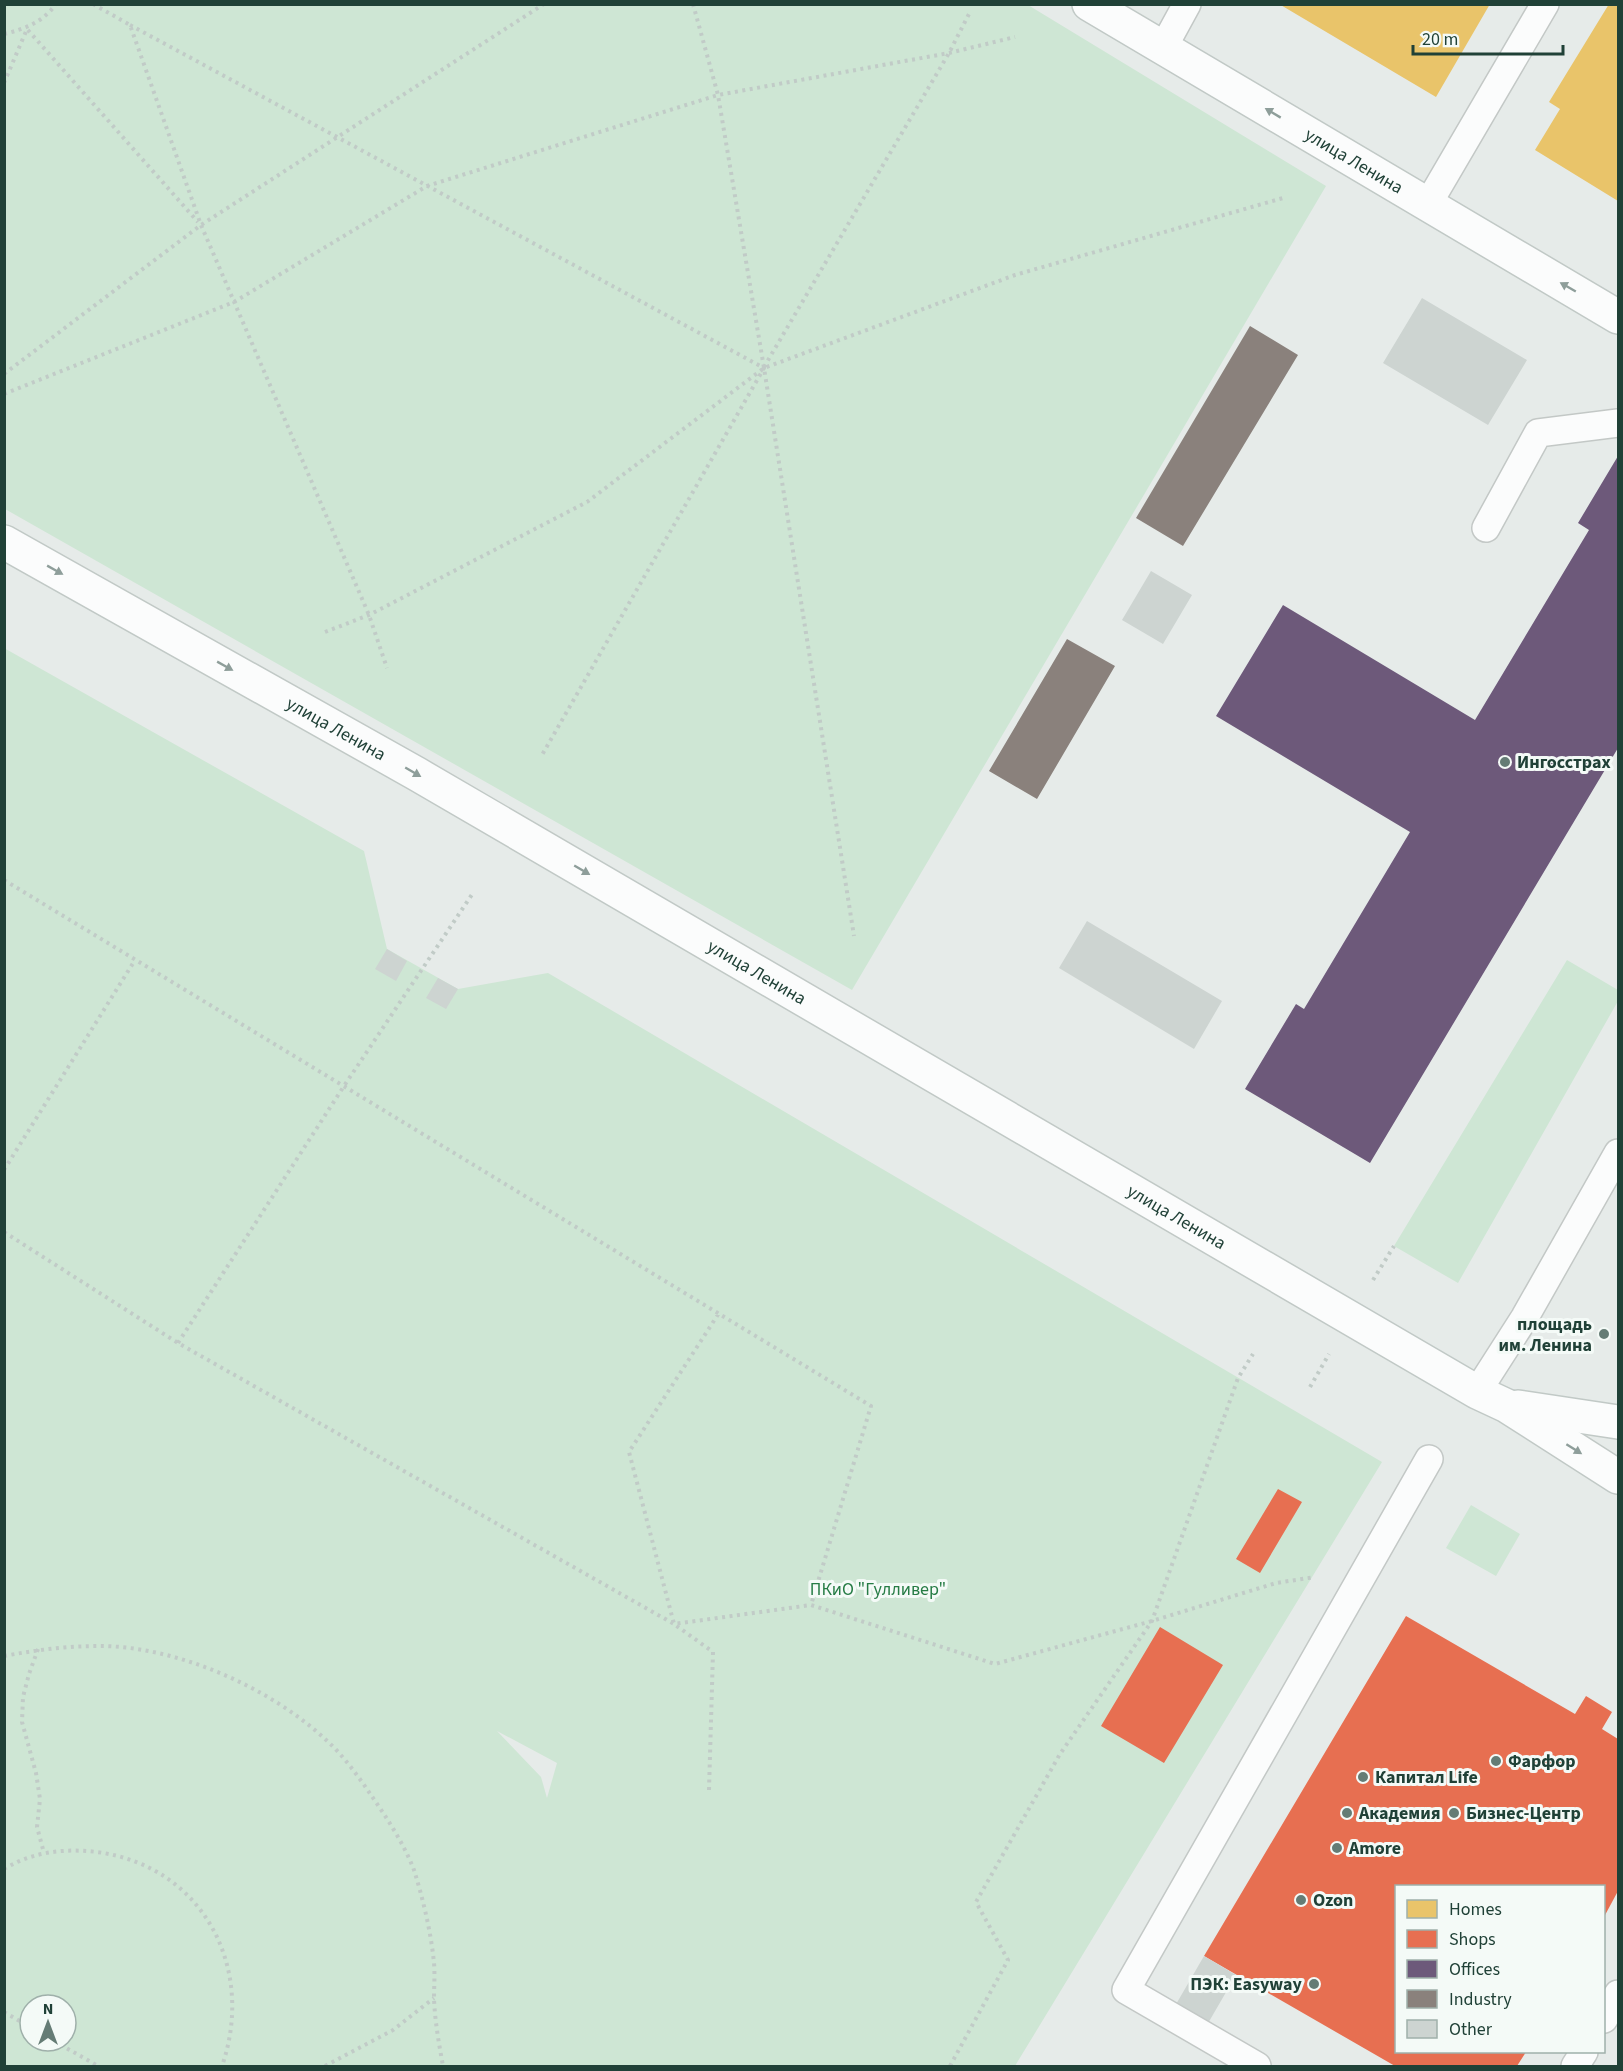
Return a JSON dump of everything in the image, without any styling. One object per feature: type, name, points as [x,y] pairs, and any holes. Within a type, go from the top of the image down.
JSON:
[{"type":"main road","name":"улица Ленина","points":[[1089,4],[1618,317]]},
{"type":"main road","name":"улица Ленина","points":[[4,542],[417,774],[1477,1392],[1507,1406],[1618,1477]]},
{"type":"main road","name":"улица Ленина","points":[[1507,1406],[1618,1422]]},
{"type":"lane","points":[[1163,48],[1187,4]]},
{"type":"lane","points":[[1428,204],[1545,4]]},
{"type":"lane","points":[[1486,528],[1538,433],[1618,423]]},
{"type":"lane","points":[[1477,1392],[1525,1317],[1618,1154]]},
{"type":"lane","points":[[1257,2067],[1126,1990],[1429,1459]]},
{"type":"lane","points":[[1605,2017],[1618,1995]]},
{"type":"lane","points":[[1575,2067],[1583,2053]]},
{"type":"path","points":[[4,34],[27,29],[50,13],[56,4]]},
{"type":"path","points":[[93,4],[764,368]]},
{"type":"path","points":[[4,374],[201,225],[544,4]]},
{"type":"path","points":[[693,4],[718,95],[764,368],[854,936]]},
{"type":"path","points":[[542,755],[764,368],[949,53],[970,12]]},
{"type":"path","points":[[130,25],[201,225],[369,615],[387,668]]},
{"type":"path","points":[[4,83],[27,29]]},
{"type":"path","points":[[27,29],[201,225]]},
{"type":"path","points":[[4,394],[234,302],[427,186],[718,95],[949,53],[1015,37]]},
{"type":"path","points":[[326,632],[369,615],[587,502],[764,368],[1015,275],[1283,198]]},
{"type":"path","points":[[4,880],[871,1406],[811,1605]]},
{"type":"path","points":[[178,1343],[472,893]]},
{"type":"path","points":[[4,1170],[135,960]]},
{"type":"path","points":[[4,1232],[178,1343],[674,1624],[713,1652],[709,1790]]},
{"type":"path","points":[[674,1624],[629,1452],[719,1313]]},
{"type":"path","points":[[950,2067],[1008,1960],[976,1902],[1060,1754],[1152,1621],[1238,1378],[1253,1354]]},
{"type":"path","points":[[674,1624],[811,1605],[995,1664],[1152,1621],[1276,1583],[1367,1567]]},
{"type":"path","points":[[4,1656],[38,1649],[100,1646],[160,1653],[205,1667],[258,1692],[302,1719],[326,1740],[359,1778],[387,1818],[413,1869],[427,1923],[434,1963],[434,1998],[443,2067]]},
{"type":"path","points":[[38,1649],[28,1674],[23,1697],[22,1722],[36,1773],[40,1799],[37,1827],[44,1853]]},
{"type":"path","points":[[4,1869],[19,1860],[44,1853],[77,1849],[116,1854],[139,1861],[173,1881],[199,1907],[219,1940],[229,1974],[234,2011],[229,2046],[222,2067]]},
{"type":"path","points":[[325,2067],[393,2030],[434,1998]]},
{"type":"path","points":[[4,2012],[18,2020]]},
{"type":"path","points":[[74,2053],[98,2067]]},
{"type":"green space","points":[[5,4],[1028,5],[1326,186],[852,990],[5,509]]},
{"type":"green space","name":"ПКиО \"Гулливер\"","points":[[4,648],[364,851],[387,949],[458,989],[548,973],[1382,1462],[1015,2066],[5,2066]],"holes":[[[497,1731],[557,1763],[547,1798],[541,1777]]]},
{"type":"green space","points":[[1567,960],[1618,990],[1618,1001],[1458,1283],[1394,1246]]},
{"type":"green space","points":[[1471,1505],[1520,1534],[1496,1576],[1446,1548]]},
{"type":"building: Homes","points":[[1279,4],[1490,4],[1436,97]]},
{"type":"building: Homes","points":[[1609,4],[1618,4],[1618,201],[1535,150],[1560,109],[1549,102]]},
{"type":"building: Shops","points":[[1278,1489],[1302,1502],[1260,1573],[1236,1559]]},
{"type":"building: Shops","name":"Бизнес-Центр","points":[[1406,1616],[1575,1714],[1586,1696],[1612,1712],[1602,1729],[1618,1739],[1618,1891],[1605,1915],[1605,1885],[1395,1885],[1395,2053],[1525,2053],[1517,2066],[1395,2066],[1204,1956]]},
{"type":"building: Shops","points":[[1160,1627],[1223,1665],[1164,1763],[1101,1726]]},
{"type":"building: Offices","points":[[1618,456],[1618,748],[1370,1163],[1245,1089],[1296,1004],[1304,1009],[1410,832],[1216,716],[1283,605],[1475,720],[1589,530],[1578,523]]},
{"type":"building: Industry","points":[[1250,326],[1298,355],[1183,546],[1136,518]]},
{"type":"building: Industry","points":[[1067,639],[1115,666],[1037,799],[989,771]]},
{"type":"building: Other","points":[[1422,298],[1527,360],[1488,425],[1383,363]]},
{"type":"building: Other","points":[[1151,571],[1192,595],[1163,644],[1122,620]]},
{"type":"building: Other","points":[[1087,921],[1222,1001],[1194,1049],[1059,968]]},
{"type":"building: Other","points":[[387,949],[407,961],[396,981],[375,969]]},
{"type":"building: Other","points":[[438,978],[458,989],[446,1009],[426,998]]},
{"type":"building: Other","points":[[1204,1956],[1236,1975],[1207,2025],[1175,2006]]},
{"type":"place","name":"Ингосстрах","points":[[1505,762]]},
{"type":"place","name":"площадь им. Ленина","points":[[1604,1334]]},
{"type":"place","name":"Фарфор","points":[[1496,1761]]},
{"type":"place","name":"Капитал Life","points":[[1363,1777]]},
{"type":"place","name":"Академия","points":[[1347,1813]]},
{"type":"place","name":"Бизнес-Центр","points":[[1454,1813]]},
{"type":"place","name":"Amore","points":[[1337,1848]]},
{"type":"place","name":"Ozon","points":[[1301,1900]]},
{"type":"place","name":"ПЭК: Easyway","points":[[1314,1984]]}]
